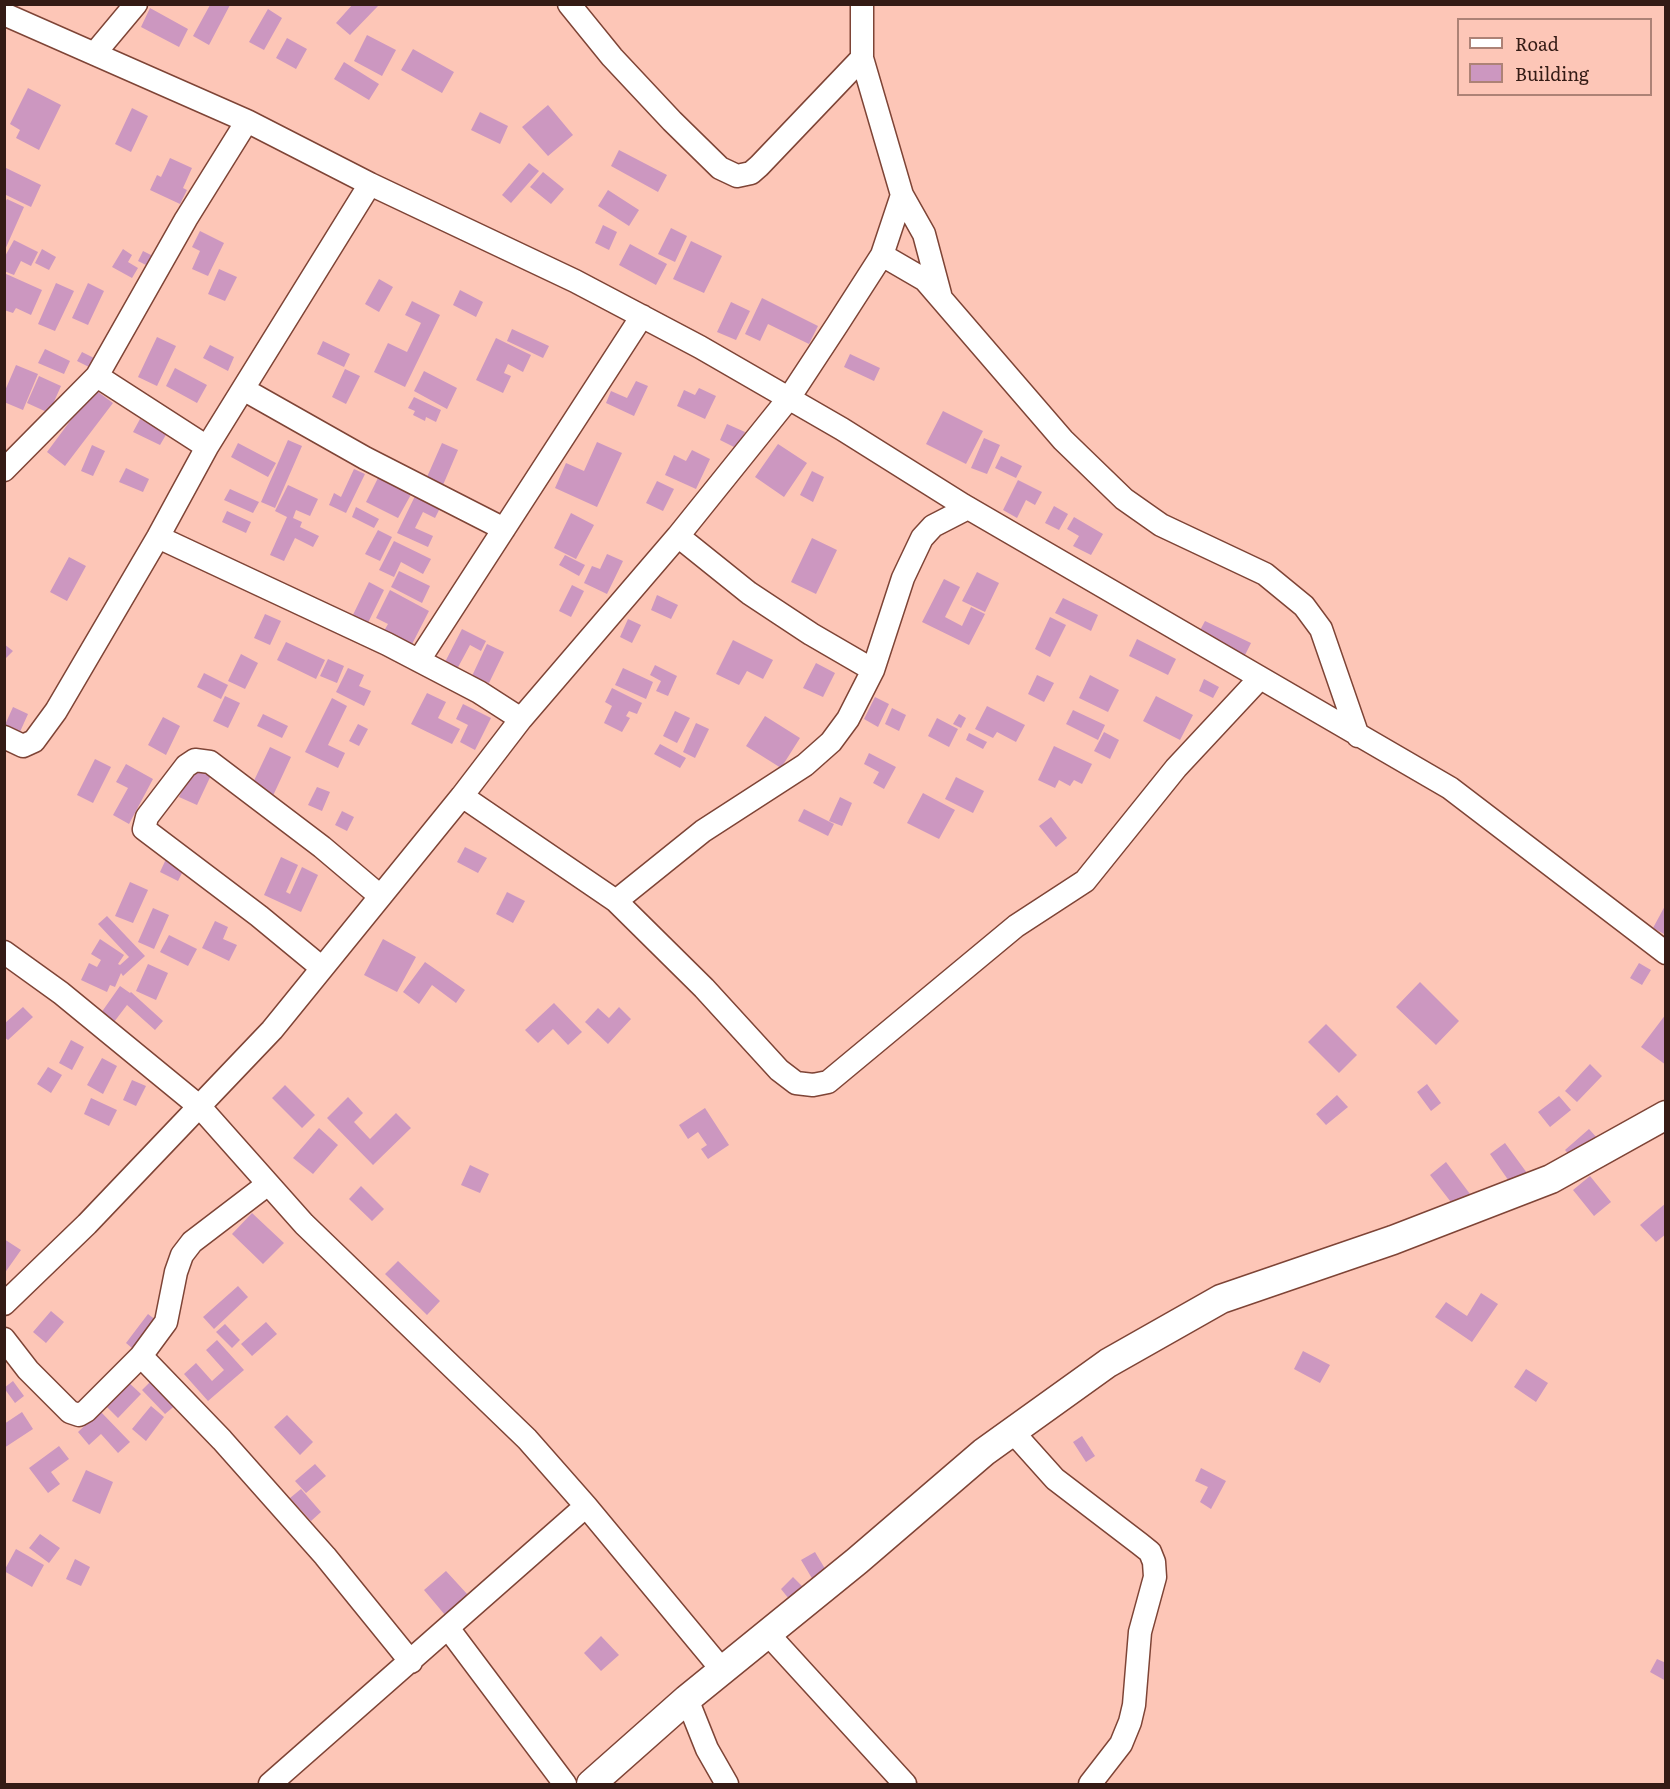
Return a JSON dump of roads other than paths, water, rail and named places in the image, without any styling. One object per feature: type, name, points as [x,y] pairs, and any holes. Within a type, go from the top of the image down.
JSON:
[{"type":"street","points":[[95,53],[136,4]]},
{"type":"street","points":[[569,4],[612,57],[672,121],[720,168],[736,176],[750,173],[759,166],[862,58]]},
{"type":"street","points":[[862,4],[862,58],[902,195],[924,234],[940,295]]},
{"type":"street","points":[[4,14],[247,121],[370,184],[642,316],[789,398],[968,508],[1450,788],[1665,953]]},
{"type":"street","points":[[4,470],[97,376],[186,219],[247,121]]},
{"type":"street","points":[[4,737],[23,746],[34,741],[56,711],[158,537],[207,447],[370,184]]},
{"type":"street","points":[[4,1304],[87,1224],[272,1030],[462,796],[520,719],[678,536],[789,398],[882,255],[902,195]]},
{"type":"street","points":[[882,255],[925,280],[940,295],[1063,440],[1124,498],[1161,525],[1265,574],[1304,606],[1321,628],[1358,736]]},
{"type":"street","points":[[419,660],[642,316]]},
{"type":"street","points":[[97,376],[207,447]]},
{"type":"street","points":[[243,389],[365,458],[504,529]]},
{"type":"street","points":[[616,901],[703,831],[797,770],[831,742],[848,720],[873,670],[903,578],[922,538],[933,526],[968,508]]},
{"type":"street","points":[[678,536],[749,593],[811,634],[873,670]]},
{"type":"street","points":[[158,537],[276,590],[419,660],[479,692],[520,719]]},
{"type":"street","points":[[462,796],[616,901],[704,988],[779,1070],[796,1083],[813,1085],[828,1082],[1016,926],[1085,881],[1176,768],[1260,678]]},
{"type":"street","points":[[322,968],[250,908],[144,830],[147,817],[186,766],[195,760],[210,762],[322,847],[380,896]]},
{"type":"street","points":[[4,952],[61,993],[200,1107],[268,1184],[356,1276],[527,1439],[586,1506],[723,1671]]},
{"type":"street","points":[[591,1785],[687,1700],[857,1561],[928,1498],[1012,1431],[1108,1363],[1221,1299],[1393,1240],[1551,1179],[1665,1115]]},
{"type":"street","points":[[4,1339],[28,1370],[70,1412],[79,1415],[117,1382],[141,1356],[166,1322],[176,1272],[182,1255],[192,1242],[268,1184]]},
{"type":"street","points":[[141,1356],[222,1440],[325,1556],[411,1662]]},
{"type":"street","points":[[1012,1431],[1055,1479],[1150,1552],[1154,1562],[1155,1576],[1140,1632],[1134,1705],[1130,1722],[1121,1744],[1090,1785]]},
{"type":"street","points":[[270,1785],[586,1506]]},
{"type":"street","points":[[448,1628],[565,1785]]},
{"type":"street","points":[[768,1634],[905,1785]]},
{"type":"street","points":[[687,1700],[707,1749],[727,1785]]}]
